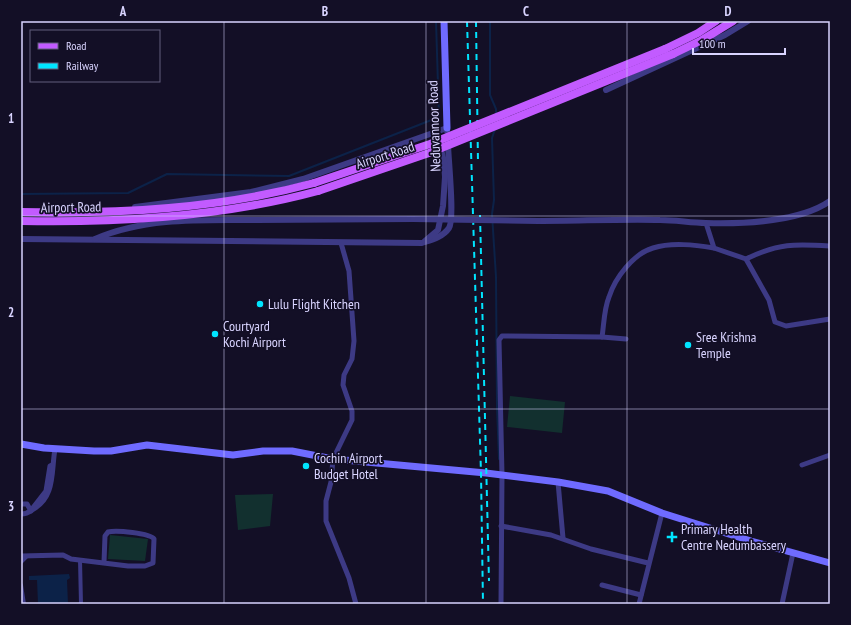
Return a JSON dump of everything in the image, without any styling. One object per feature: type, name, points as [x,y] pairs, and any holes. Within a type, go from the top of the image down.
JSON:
[{"type":"main road","name":"Neduvannoor Road","points":[[444,21],[447,128]]},
{"type":"main road","name":"Airport Road","points":[[21,212],[104,212],[236,201],[275,194],[314,183],[430,144],[666,49],[698,33],[716,21]]},
{"type":"main road","name":"Airport Road","points":[[21,221],[128,219],[241,209],[278,202],[318,191],[429,154],[673,54],[702,40],[733,21]]},
{"type":"main road","points":[[21,444],[55,449],[111,451],[147,445],[233,454],[263,451],[292,451],[332,458],[558,482],[608,491],[662,513],[830,563]]},
{"type":"street","points":[[606,90],[725,35],[748,21]]},
{"type":"street","points":[[104,212],[258,190],[302,180],[447,128]]},
{"type":"street","name":"Neduvannoor Road","points":[[422,243],[434,239],[448,230],[450,226],[452,214],[448,194],[447,128]]},
{"type":"street","points":[[21,239],[422,243],[438,230],[448,194],[444,162],[437,132]]},
{"type":"street","points":[[92,240],[113,231],[122,229],[154,224],[199,220],[662,220],[706,223],[775,220],[821,208],[830,201]]},
{"type":"street","points":[[706,223],[714,248]]},
{"type":"street","points":[[341,243],[349,271],[354,341],[352,359],[343,380],[352,411],[352,420],[332,458],[331,482],[326,501],[326,521],[349,578],[356,604]]},
{"type":"street","points":[[602,337],[608,297],[620,276],[634,259],[652,248],[671,245],[696,245],[714,248],[746,259],[770,300],[775,322],[786,326],[830,319]]},
{"type":"street","points":[[746,259],[768,249],[783,245],[830,246]]},
{"type":"street","points":[[501,604],[501,337],[602,337],[626,339]]},
{"type":"street","points":[[21,514],[26,514],[39,507],[50,492],[55,449]]},
{"type":"street","points":[[802,465],[830,455]]},
{"type":"street","points":[[558,482],[563,538]]},
{"type":"street","points":[[21,504],[27,504],[31,511]]},
{"type":"street","points":[[639,604],[648,563],[662,513]]},
{"type":"street","points":[[501,526],[531,530],[563,538],[591,549],[648,563]]},
{"type":"street","points":[[21,562],[24,556],[63,555],[71,559],[128,566],[151,565],[153,563],[154,539],[150,535],[108,532],[105,536],[104,562]]},
{"type":"street","points":[[782,604],[793,553]]},
{"type":"street","points":[[80,560],[81,604]]},
{"type":"street","points":[[21,585],[24,604]]},
{"type":"street","points":[[602,585],[641,595]]},
{"type":"green space","points":[[510,396],[565,402],[562,433],[507,427]]},
{"type":"green space","points":[[273,494],[270,526],[238,530],[235,495]]},
{"type":"green space","points":[[110,535],[148,539],[145,561],[108,559]]},
{"type":"water","points":[[69,574],[70,578],[67,580],[68,604],[38,604],[37,580],[29,580],[29,576]]},
{"type":"waterway","points":[[21,194],[128,193],[167,174],[289,176],[439,117],[436,21]]},
{"type":"waterway","points":[[490,21],[490,95],[496,109],[496,114]]},
{"type":"waterway","points":[[495,129],[492,138],[494,200],[492,214],[496,277],[499,459]]},
{"type":"railway","points":[[467,21],[481,473],[483,604]]},
{"type":"railway","points":[[476,21],[478,163]]},
{"type":"railway","points":[[480,215],[489,581]]},
{"type":"place","name":"Lulu Flight Kitchen","points":[[260,304]]},
{"type":"place","name":"Courtyard Kochi Airport","points":[[215,334]]},
{"type":"place","name":"Sree Krishna Temple","points":[[688,345]]},
{"type":"place","name":"Cochin Airport Budget Hotel","points":[[306,466]]},
{"type":"place","name":"Primary Health Centre Nedumbassery","points":[[672,537]]}]
